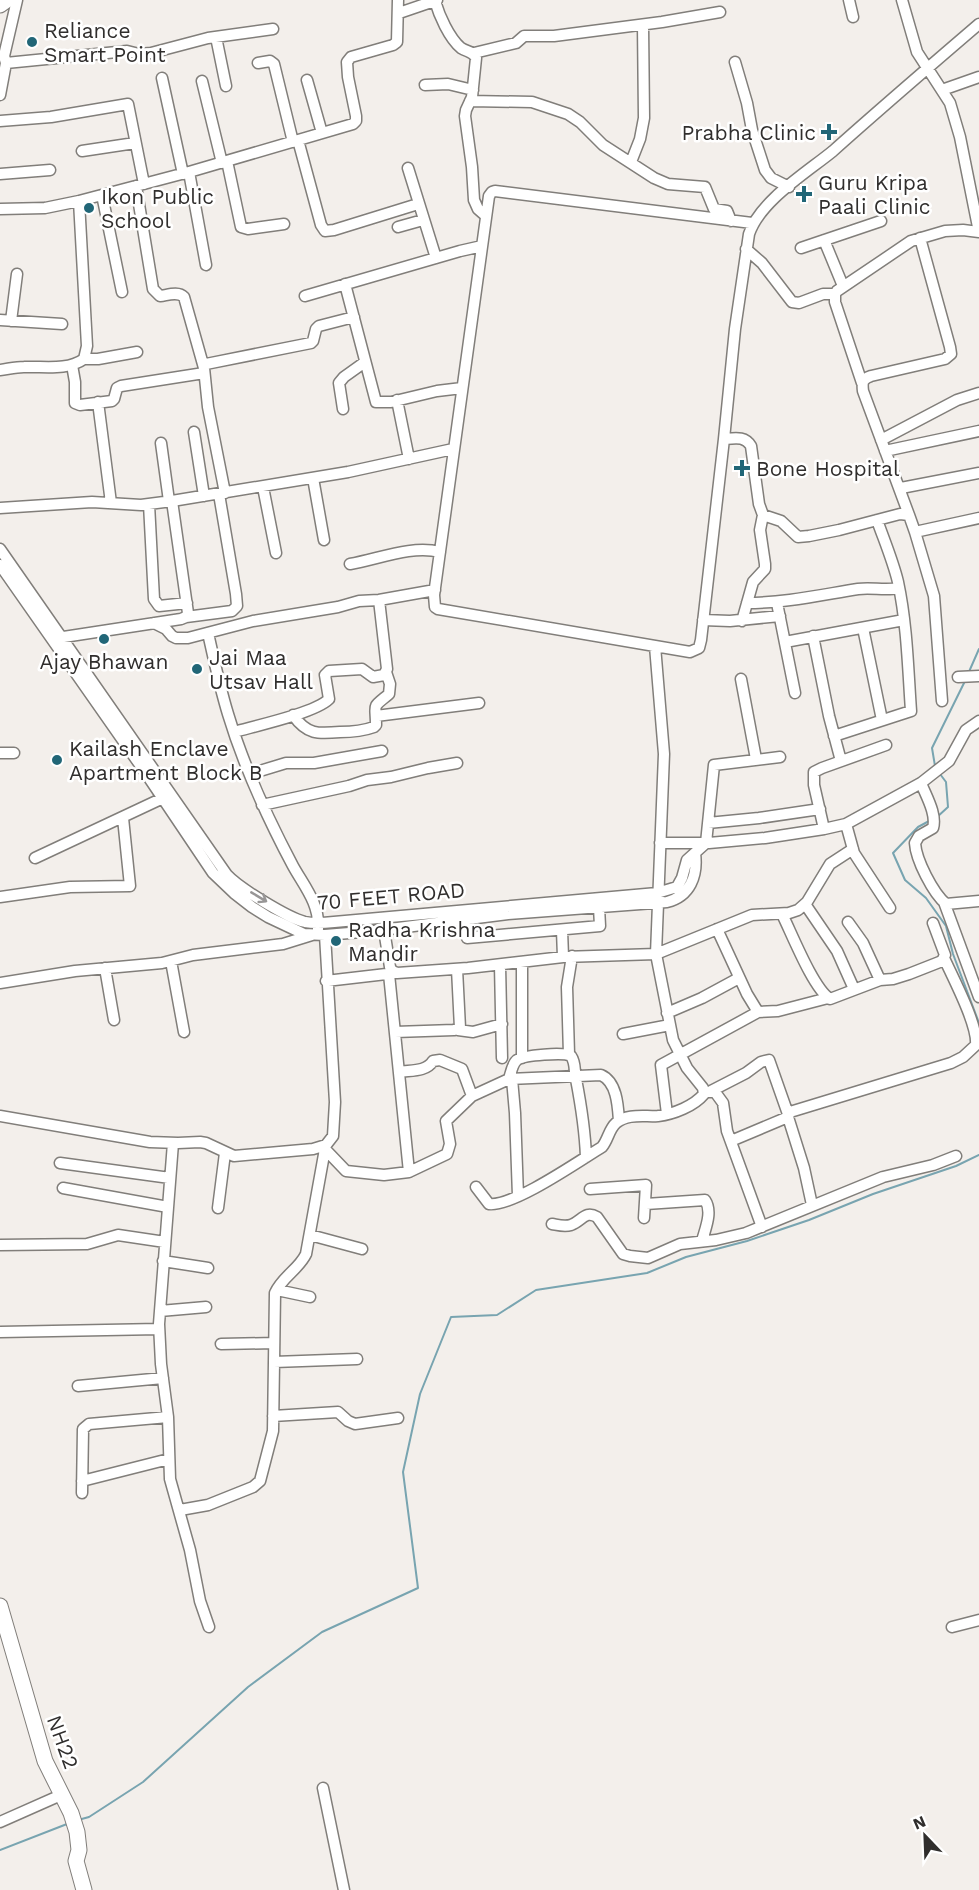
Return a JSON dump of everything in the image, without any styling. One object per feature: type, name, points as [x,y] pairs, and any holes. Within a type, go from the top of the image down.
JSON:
[{"type":"highway","points":[[0,5],[7,0]]},
{"type":"highway","name":"NH22","points":[[0,1606],[45,1761],[78,1832],[79,1850],[76,1861],[84,1890]]},
{"type":"street","points":[[0,96],[3,60],[17,0]]},
{"type":"street","points":[[0,209],[45,208],[79,201],[186,173],[353,124],[356,121],[347,62],[351,57],[397,42],[398,0]]},
{"type":"street","points":[[399,12],[436,0],[441,20],[448,31],[462,49],[474,53],[516,43],[524,36],[554,36],[643,25],[720,12]]},
{"type":"street","points":[[849,0],[853,17]]},
{"type":"street","points":[[746,249],[762,262],[792,302],[799,303],[824,294],[835,294],[843,286],[903,245],[920,238],[945,231],[979,232],[975,191],[950,103],[927,69],[915,46],[902,0]]},
{"type":"street","points":[[752,224],[492,192],[489,196],[453,449],[435,590],[434,602],[438,609],[690,652],[699,648],[735,329],[746,249],[752,224],[765,207],[979,24]]},
{"type":"street","points":[[631,162],[640,139],[644,118],[643,25]]},
{"type":"street","points":[[3,60],[127,51],[139,54],[151,53],[216,37],[273,29]]},
{"type":"street","points":[[216,37],[226,86]]},
{"type":"street","points":[[474,53],[477,63],[465,116],[474,200],[478,209],[486,216]]},
{"type":"street","points":[[735,62],[765,170],[771,178],[789,187]]},
{"type":"street","points":[[258,63],[274,64],[321,225],[325,231],[418,204]]},
{"type":"street","points":[[942,90],[979,77]]},
{"type":"street","points":[[162,78],[206,265]]},
{"type":"street","points":[[307,80],[322,133]]},
{"type":"street","points":[[202,81],[239,224],[248,229],[284,224]]},
{"type":"street","points":[[425,85],[448,84],[471,96],[531,102],[568,114],[580,122],[603,145],[654,178],[668,184],[705,187],[714,209],[727,211],[731,221]]},
{"type":"street","points":[[0,121],[51,117],[128,104],[153,289],[160,296],[181,294],[184,297],[204,371],[236,594],[237,606],[232,611],[57,639]]},
{"type":"street","points":[[82,151],[135,143]]},
{"type":"street","points":[[408,168],[436,258]]},
{"type":"street","points":[[0,174],[50,170]]},
{"type":"street","points":[[102,195],[122,292]]},
{"type":"street","points":[[79,201],[85,278],[87,346],[84,359]]},
{"type":"street","points":[[398,227],[423,220]]},
{"type":"street","points":[[801,248],[881,221]]},
{"type":"street","points":[[862,383],[865,378],[871,376],[945,358],[951,354],[920,238]]},
{"type":"street","points":[[824,240],[843,286]]},
{"type":"street","points":[[305,296],[482,246]]},
{"type":"street","points":[[17,274],[6,321],[62,324]]},
{"type":"street","points":[[345,284],[376,402],[462,388]]},
{"type":"street","points":[[835,294],[835,302],[883,446],[901,488],[934,596],[942,701]]},
{"type":"street","points":[[204,371],[206,364],[311,343],[316,328],[319,326],[354,317]]},
{"type":"street","points":[[0,370],[72,365],[84,359],[98,359],[137,352]]},
{"type":"street","points":[[343,409],[339,383],[365,362]]},
{"type":"street","points":[[72,365],[75,402],[80,405],[114,399],[117,388],[121,386],[204,371]]},
{"type":"street","points":[[883,446],[957,400],[979,393]]},
{"type":"street","points":[[397,400],[409,459]]},
{"type":"street","points":[[98,402],[111,503]]},
{"type":"street","points":[[883,446],[979,431]]},
{"type":"street","points":[[194,432],[204,496]]},
{"type":"street","points":[[724,439],[743,438],[751,446],[759,504],[763,515],[760,530],[765,569],[753,582],[742,621]]},
{"type":"street","points":[[161,444],[188,613],[186,617]]},
{"type":"street","points":[[0,508],[45,504],[149,504],[264,487],[453,449]]},
{"type":"street","points":[[901,488],[979,473]]},
{"type":"street","points":[[313,478],[324,540]]},
{"type":"street","points":[[264,487],[276,553]]},
{"type":"street","points":[[149,504],[154,599],[159,606],[186,603]]},
{"type":"street","points":[[763,515],[782,520],[795,535],[804,537],[900,514],[909,515]]},
{"type":"street","points":[[915,532],[979,518]]},
{"type":"street","points":[[834,736],[911,711],[904,620],[899,588],[877,520]]},
{"type":"street","name":"70 FEET ROAD","points":[[0,549],[57,639]]},
{"type":"street","points":[[350,564],[409,551],[440,552]]},
{"type":"street","name":"70 FEET ROAD","points":[[0,565],[57,639],[220,874],[292,917],[305,922],[318,923],[657,898]]},
{"type":"street","points":[[747,603],[777,603],[859,589],[899,588]]},
{"type":"street","points":[[154,623],[166,628],[176,638],[188,638],[253,621],[338,607],[359,601],[379,600],[435,590]]},
{"type":"street","points":[[293,715],[309,730],[323,734],[359,731],[376,725],[375,704],[389,694],[390,684],[386,672],[379,600]]},
{"type":"street","points":[[777,603],[795,693]]},
{"type":"street","points":[[703,620],[742,621],[780,616]]},
{"type":"street","points":[[785,642],[904,620]]},
{"type":"street","points":[[863,628],[882,720]]},
{"type":"street","points":[[180,1509],[208,1505],[260,1481],[272,1436],[277,1290],[304,1258],[324,1148],[333,1136],[334,1117],[333,1068],[326,981],[318,923],[311,894],[294,868],[262,805],[227,710],[208,633]]},
{"type":"street","points":[[813,636],[841,761]]},
{"type":"street","points":[[655,646],[664,754],[656,954],[673,1040],[687,1068],[708,1092],[717,1094],[723,1103],[726,1128],[762,1227]]},
{"type":"street","points":[[234,732],[293,715],[324,703],[329,699],[325,675],[328,671],[362,669],[373,677],[384,675],[386,672]]},
{"type":"street","points":[[741,679],[756,759]]},
{"type":"street","points":[[376,716],[479,703]]},
{"type":"street","points":[[660,843],[706,843],[765,838],[846,824],[921,783],[948,761],[966,730],[979,721]]},
{"type":"street","points":[[824,829],[814,785],[814,772],[886,745]]},
{"type":"street","points":[[250,774],[286,763],[314,763],[382,751]]},
{"type":"street","points":[[0,753],[14,753]]},
{"type":"street","points":[[706,843],[714,765],[780,757]]},
{"type":"street","points":[[262,805],[367,780],[457,763]]},
{"type":"street","name":"70 FEET ROAD","points":[[149,770],[163,798],[234,893],[259,912],[298,931],[318,935],[599,907],[657,898],[679,884],[687,860],[706,843]]},
{"type":"street","points":[[921,783],[935,824],[933,828],[919,836],[915,847],[924,871],[944,902],[979,997]]},
{"type":"street","points":[[35,858],[163,798]]},
{"type":"street","points":[[708,823],[820,809]]},
{"type":"street","points":[[0,897],[60,888],[130,886],[123,818]]},
{"type":"street","points":[[846,824],[853,849],[890,908]]},
{"type":"street","points":[[326,981],[500,965],[567,956],[656,954],[752,915],[794,912],[805,904],[830,864],[853,849]]},
{"type":"street","points":[[944,902],[950,905],[979,901]]},
{"type":"street","points":[[805,904],[837,951],[854,989]]},
{"type":"street","points":[[467,919],[467,938],[562,930],[600,926],[599,907]]},
{"type":"street","points":[[782,914],[809,970],[828,998]]},
{"type":"street","points":[[848,922],[863,943],[880,980]]},
{"type":"street","points":[[731,1141],[795,1110],[951,1063],[974,1048],[976,1040],[964,1002],[944,958],[933,923]]},
{"type":"street","points":[[717,929],[739,978],[758,1012]]},
{"type":"street","points":[[384,930],[393,974],[395,1032],[409,1172]]},
{"type":"street","points":[[562,930],[567,956],[569,1054]]},
{"type":"street","points":[[0,983],[171,961],[193,955],[283,944],[318,935]]},
{"type":"street","points":[[668,1114],[661,1065],[758,1012],[778,1011],[832,998],[880,980],[900,977],[937,963],[944,958]]},
{"type":"street","points":[[171,961],[184,1032]]},
{"type":"street","points":[[522,962],[522,1058]]},
{"type":"street","points":[[500,965],[502,1058]]},
{"type":"street","points":[[105,968],[114,1020]]},
{"type":"street","points":[[457,969],[460,1025],[458,1030]]},
{"type":"street","points":[[667,1012],[702,999],[739,978]]},
{"type":"street","points":[[395,1032],[458,1030],[473,1032],[502,1024]]},
{"type":"street","points":[[623,1034],[670,1025]]},
{"type":"street","points":[[518,1196],[516,1113],[510,1079],[514,1062],[522,1058],[560,1053],[572,1056],[584,1125],[586,1157]]},
{"type":"street","points":[[399,1072],[425,1069],[433,1061],[440,1060],[462,1069],[472,1096]]},
{"type":"street","points":[[476,1187],[486,1202],[491,1205],[518,1196],[602,1147],[613,1127],[620,1121],[628,1118],[668,1114],[698,1101],[708,1092],[746,1073],[760,1062],[769,1060],[804,1168],[812,1205]]},
{"type":"street","points":[[324,1148],[342,1168],[351,1172],[384,1175],[409,1172],[447,1154],[450,1144],[446,1121],[472,1096],[510,1079],[595,1074],[606,1077],[614,1092],[620,1121]]},
{"type":"street","points":[[0,1116],[143,1140],[207,1143],[234,1156],[324,1148]]},
{"type":"street","points":[[172,1143],[159,1329],[168,1417],[170,1479],[180,1509],[200,1601],[209,1627]]},
{"type":"street","points":[[218,1208],[225,1153]]},
{"type":"street","points":[[552,1224],[570,1225],[585,1215],[592,1214],[599,1220],[621,1252],[642,1258],[655,1256],[669,1247],[680,1244],[733,1236],[762,1227],[883,1177],[933,1166],[956,1156]]},
{"type":"street","points":[[60,1163],[170,1178]]},
{"type":"street","points":[[590,1189],[646,1185],[644,1218]]},
{"type":"street","points":[[63,1188],[168,1207]]},
{"type":"street","points":[[646,1204],[705,1200],[708,1203],[709,1214],[702,1241]]},
{"type":"street","points":[[0,1245],[87,1244],[118,1234],[165,1242]]},
{"type":"street","points":[[310,1235],[362,1250]]},
{"type":"street","points":[[163,1261],[208,1268]]},
{"type":"street","points":[[277,1290],[310,1297]]},
{"type":"street","points":[[160,1311],[206,1307]]},
{"type":"street","points":[[0,1332],[159,1329]]},
{"type":"street","points":[[221,1344],[274,1343]]},
{"type":"street","points":[[274,1362],[357,1359]]},
{"type":"street","points":[[78,1386],[163,1378]]},
{"type":"street","points":[[273,1416],[338,1413],[355,1424],[398,1418]]},
{"type":"street","points":[[168,1417],[85,1426],[83,1429],[82,1487],[169,1459]]},
{"type":"street","points":[[952,1627],[979,1620]]},
{"type":"street","points":[[323,1788],[344,1890]]},
{"type":"street","points":[[0,1822],[61,1794]]},
{"type":"waterway","points":[[968,674],[979,649]]},
{"type":"waterway","points":[[935,766],[932,748],[965,681]]},
{"type":"waterway","points":[[936,818],[948,807],[946,782],[940,774]]},
{"type":"waterway","points":[[931,820],[918,827],[893,853],[905,880],[926,898],[946,926],[953,954],[979,1023]]},
{"type":"waterway","points":[[78,1820],[89,1817],[143,1782],[248,1687],[322,1632],[418,1588],[403,1472],[420,1394],[451,1317],[497,1315],[536,1290],[647,1273],[686,1257],[747,1241],[809,1220],[873,1194],[956,1166],[979,1155]]},
{"type":"waterway","points":[[0,1850],[67,1824]]},
{"type":"place","name":"Reliance Smart Point","points":[[32,42]]},
{"type":"place","name":"Prabha Clinic","points":[[829,132]]},
{"type":"place","name":"Guru Kripa Paali Clinic","points":[[804,194]]},
{"type":"place","name":"Ikon Public School","points":[[89,208]]},
{"type":"place","name":"Bone Hospital","points":[[742,468]]},
{"type":"place","name":"Ajay Bhawan","points":[[104,639]]},
{"type":"place","name":"Jai Maa Utsav Hall","points":[[197,669]]},
{"type":"place","name":"Kailash Enclave Apartment Block B","points":[[57,760]]},
{"type":"place","name":"Radha Krishna Mandir","points":[[336,941]]}]
